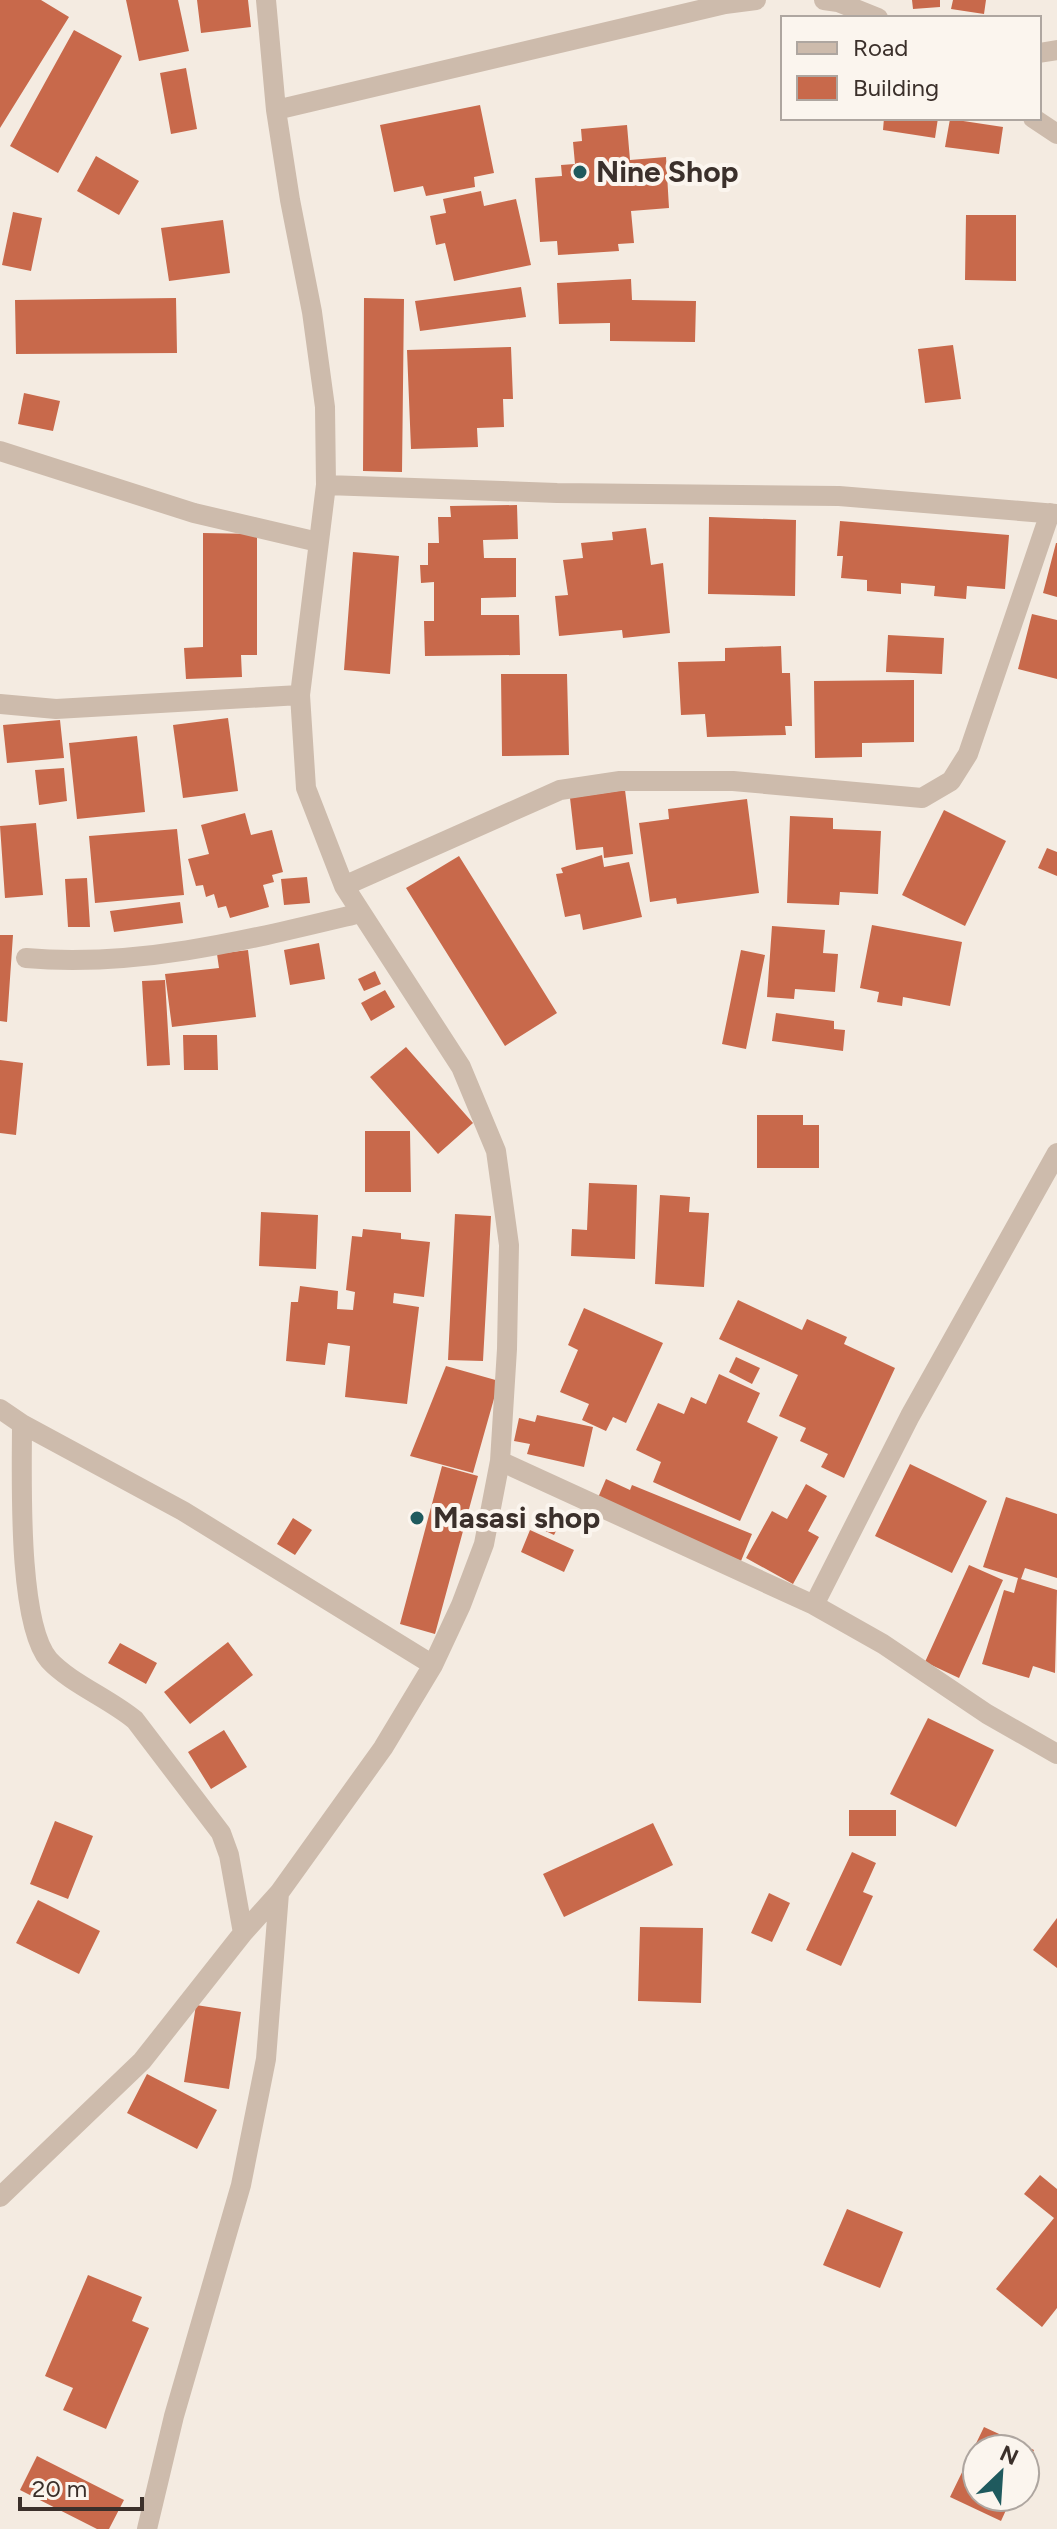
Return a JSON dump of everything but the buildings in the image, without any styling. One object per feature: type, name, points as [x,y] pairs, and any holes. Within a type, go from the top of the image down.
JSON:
[{"type":"street","points":[[0,2197],[142,2061],[243,1933],[279,1893],[383,1748],[433,1665],[461,1605],[484,1544],[500,1461],[509,1245],[496,1151],[461,1067],[344,886],[306,788],[300,695],[326,485],[325,407],[312,312],[276,110],[266,0]]},
{"type":"street","points":[[276,110],[725,4],[756,0]]},
{"type":"street","points":[[824,0],[838,2],[873,16]]},
{"type":"street","points":[[1036,120],[1057,134]]},
{"type":"street","points":[[0,451],[194,513],[318,542]]},
{"type":"street","points":[[326,485],[557,493],[839,496],[1054,514],[968,754],[951,781],[922,798],[733,781],[605,783],[560,790],[344,886]]},
{"type":"street","points":[[0,704],[56,709],[300,695]]},
{"type":"street","points":[[26,958],[92,959],[224,946],[361,913]]},
{"type":"street","points":[[814,1605],[910,1416],[1057,1153]]},
{"type":"street","points":[[0,1409],[183,1511],[433,1665]]},
{"type":"street","points":[[22,1424],[24,1562],[34,1624],[43,1652],[52,1663],[135,1720],[221,1833],[229,1855],[243,1933]]},
{"type":"street","points":[[500,1461],[814,1605],[883,1644],[987,1714],[1057,1754]]},
{"type":"street","points":[[147,2529],[174,2416],[241,2185],[266,2059],[279,1893]]},
{"type":"place","name":"Nine Shop","points":[[580,172]]},
{"type":"place","name":"Masasi shop","points":[[417,1518]]}]
